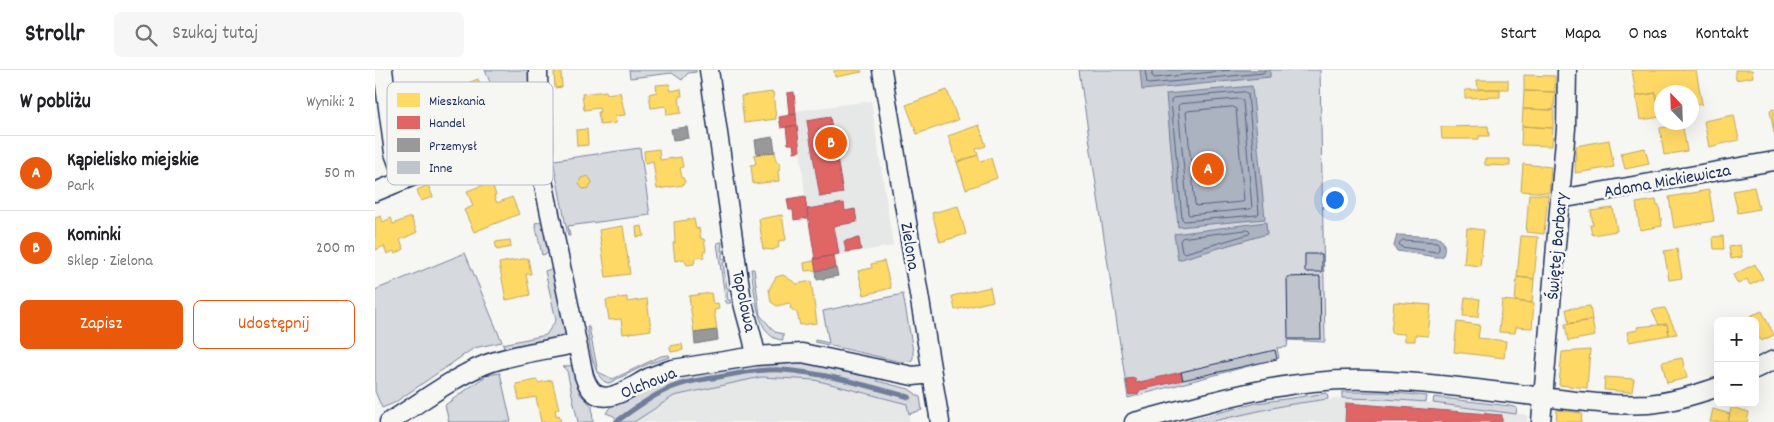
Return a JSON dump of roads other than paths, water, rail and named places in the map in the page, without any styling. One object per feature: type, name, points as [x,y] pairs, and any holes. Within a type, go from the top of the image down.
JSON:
[{"type":"street","points":[[383,70],[387,100]]},
{"type":"street","name":"Topolowa","points":[[709,70],[741,294],[756,356],[802,353],[913,376],[931,374]]},
{"type":"street","name":"Zielona","points":[[882,70],[940,422]]},
{"type":"street","name":"Świętej Barbary","points":[[1541,422],[1561,199],[1566,128],[1567,70]]},
{"type":"street","name":"Adama Mickiewicza","points":[[1561,199],[1774,161]]},
{"type":"street","points":[[375,192],[392,185]]},
{"type":"street","name":"Olchowa","points":[[544,185],[577,344],[587,385],[591,391],[607,398],[666,371],[756,356]]},
{"type":"street","points":[[389,422],[483,365],[514,356],[577,344]]},
{"type":"street","points":[[1759,367],[1774,360]]},
{"type":"street","points":[[1134,422],[1246,394],[1313,382],[1366,380],[1413,382],[1626,405],[1672,400],[1714,388]]},
{"type":"water","points":[[1140,70],[1270,70],[1270,77],[1142,90]]},
{"type":"water","points":[[1252,86],[1265,219],[1178,227],[1166,94]]},
{"type":"water","points":[[1266,222],[1267,234],[1178,260],[1174,234]]},
{"type":"water","points":[[1397,235],[1439,237],[1444,244],[1442,257],[1397,251],[1394,246]]},
{"type":"waterway","points":[[616,422],[639,405],[677,385],[759,371],[783,370],[815,374],[909,397]]},
{"type":"place","name":"Kominki","points":[[831,143]]},
{"type":"place","name":"Kąpielisko miejskie","points":[[1208,169]]}]
